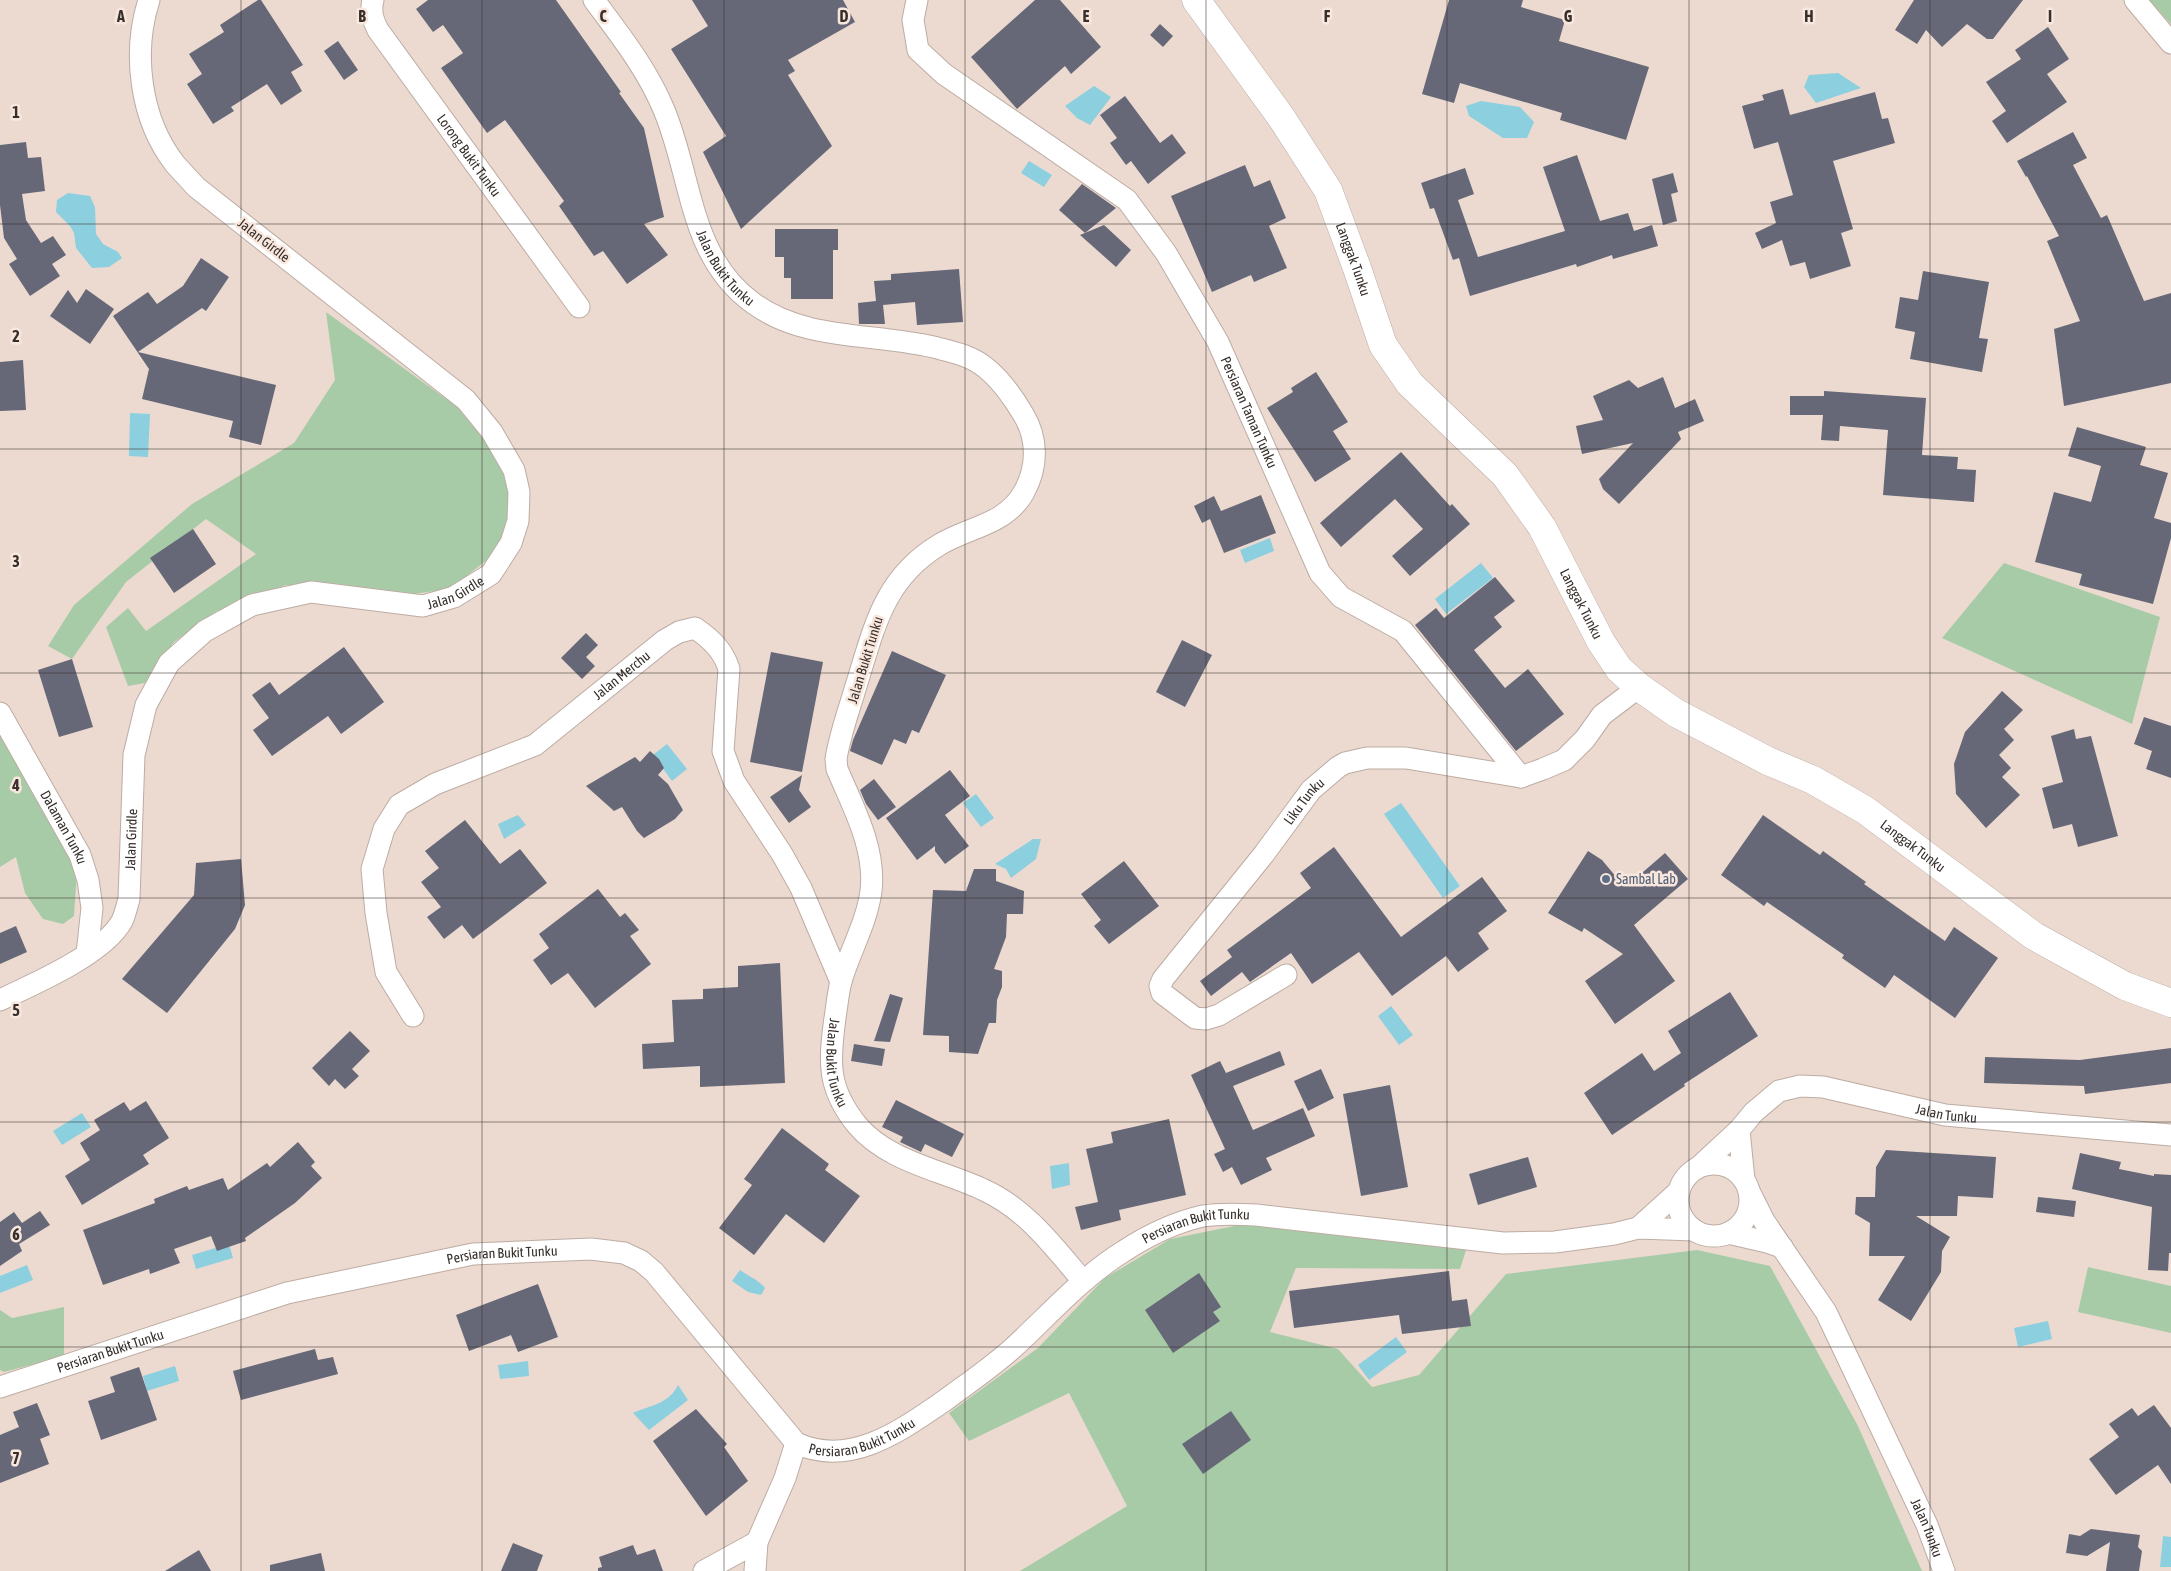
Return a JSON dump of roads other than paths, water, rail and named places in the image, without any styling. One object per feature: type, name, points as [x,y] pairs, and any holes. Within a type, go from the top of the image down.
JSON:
[{"type":"street","name":"Jalan Girdle","points":[[0,1000],[63,969],[87,954],[117,929],[122,920],[129,899],[134,755],[146,705],[169,663],[205,630],[252,604],[311,592],[423,606],[454,598],[491,574],[511,543],[518,521],[519,492],[514,470],[492,432],[466,400],[196,187],[174,163],[153,125],[145,98],[140,51],[144,16],[149,0]]},
{"type":"street","name":"Lorong Bukit Tunku","points":[[372,0],[372,19],[378,30],[579,306]]},
{"type":"street","name":"Jalan Bukit Tunku","points":[[594,0],[641,65],[656,91],[673,138],[696,222],[707,249],[732,285],[754,304],[784,320],[821,331],[920,343],[965,356],[985,367],[1003,384],[1027,420],[1034,441],[1035,458],[1031,476],[1016,505],[991,522],[939,545],[913,566],[894,586],[878,614],[836,759],[837,769],[863,831],[869,852],[872,875],[867,910],[841,982],[830,1054],[832,1076],[838,1097],[858,1125],[889,1151],[985,1190],[1008,1204],[1038,1229],[1083,1281]]},
{"type":"street","name":"Persiaran Taman Tunku","points":[[918,0],[913,20],[918,50],[944,74],[1127,200],[1166,253],[1218,342],[1320,573],[1341,597],[1403,631],[1521,777]]},
{"type":"street","name":"Langgak Tunku","points":[[1196,0],[1281,117],[1328,190],[1383,345],[1410,384],[1505,475],[1542,527],[1601,642],[1619,669],[1639,687],[1676,713],[1768,761],[1813,780],[1865,810],[2034,936],[2125,986],[2171,1003]]},
{"type":"street","points":[[2135,0],[2171,43]]},
{"type":"street","name":"Jalan Merchu","points":[[413,1016],[386,972],[376,913],[372,869],[384,829],[399,805],[435,784],[535,745],[665,640],[679,632],[695,628],[710,638],[726,660],[729,669],[723,751],[729,769],[738,788],[801,888],[841,982]]},
{"type":"street","name":"Liku Tunku","points":[[1286,975],[1219,1015],[1206,1019],[1195,1018],[1162,993],[1160,986],[1162,979],[1264,854],[1312,790],[1338,767],[1345,763],[1367,758],[1406,758],[1521,777],[1543,770],[1564,760],[1585,739],[1602,715],[1639,687]]},
{"type":"street","name":"Dalaman Tunku","points":[[0,713],[80,855],[88,880],[92,908],[87,954]]},
{"type":"street","name":"Jalan Tunku","points":[[1700,1166],[1739,1130],[1754,1112],[1779,1091],[1800,1086],[1822,1087],[1945,1115],[2171,1135]]},
{"type":"street","name":"Jalan Tunku","points":[[1739,1130],[1747,1186],[1760,1214],[1826,1312],[1927,1525],[1944,1571]]},
{"type":"street","points":[[1713,1163],[1725,1165],[1736,1171],[1747,1186],[1750,1204],[1746,1216],[1738,1226],[1728,1233],[1716,1236],[1704,1235],[1694,1230],[1680,1213],[1678,1202],[1679,1190],[1687,1176],[1700,1166],[1713,1163]]},
{"type":"street","name":"Persiaran Bukit Tunku","points":[[1638,1228],[1679,1190]]},
{"type":"street","name":"Persiaran Bukit Tunku","points":[[2,1385],[287,1294],[473,1254],[592,1249],[624,1253],[641,1261],[654,1272],[796,1443],[809,1449],[824,1452],[848,1450],[871,1445],[893,1435],[961,1389],[1012,1349],[1083,1281],[1125,1250],[1172,1226],[1204,1216],[1256,1215],[1503,1243],[1555,1242],[1614,1234],[1638,1228],[1694,1230]]},
{"type":"street","points":[[1728,1233],[1767,1242],[1782,1248]]},
{"type":"street","points":[[755,1571],[756,1542],[785,1478],[796,1443]]},
{"type":"street","points":[[704,1571],[756,1542]]},
{"type":"water","points":[[1838,73],[1861,88],[1816,103],[1804,87],[1809,75]]},
{"type":"water","points":[[1094,86],[1111,97],[1090,125],[1077,118],[1065,106]]},
{"type":"water","points":[[1481,101],[1520,107],[1534,122],[1527,138],[1503,138],[1469,116],[1466,106]]},
{"type":"water","points":[[1029,161],[1052,175],[1044,187],[1021,173]]},
{"type":"water","points":[[68,193],[90,196],[95,207],[96,234],[103,244],[118,252],[122,258],[109,267],[92,268],[76,248],[74,233],[70,226],[56,212],[57,200]]},
{"type":"water","points":[[130,413],[150,414],[148,457],[129,456]]},
{"type":"water","points":[[1270,538],[1274,551],[1245,563],[1240,550]]},
{"type":"water","points":[[1481,563],[1493,578],[1446,614],[1435,599]]},
{"type":"water","points":[[667,744],[687,769],[672,781],[653,755]]},
{"type":"water","points":[[976,794],[994,818],[981,827],[963,803]]},
{"type":"water","points":[[1401,803],[1460,886],[1443,898],[1384,814]]},
{"type":"water","points":[[518,815],[526,825],[504,839],[498,824]]},
{"type":"water","points":[[1033,839],[1041,839],[1036,859],[1011,878],[1006,869],[995,864]]},
{"type":"water","points":[[1391,1006],[1413,1035],[1399,1045],[1378,1016]]},
{"type":"water","points":[[82,1113],[91,1127],[62,1145],[53,1131]]},
{"type":"water","points":[[1069,1163],[1070,1185],[1052,1189],[1050,1166]]},
{"type":"water","points":[[229,1244],[233,1258],[196,1269],[192,1255]]},
{"type":"water","points":[[27,1265],[33,1280],[0,1293],[0,1276]]},
{"type":"water","points":[[740,1270],[763,1285],[765,1288],[761,1295],[748,1292],[732,1281]]},
{"type":"water","points":[[2048,1321],[2052,1339],[2018,1347],[2014,1328]]},
{"type":"water","points":[[1396,1337],[1407,1352],[1369,1380],[1358,1365]]},
{"type":"water","points":[[528,1361],[529,1376],[500,1379],[498,1365]]},
{"type":"water","points":[[175,1366],[179,1381],[147,1391],[143,1376]]},
{"type":"water","points":[[678,1385],[688,1400],[649,1430],[633,1413],[665,1400]]},
{"type":"water","points":[[2163,1536],[2171,1537],[2171,1567],[2160,1567]]},
{"type":"place","name":"Sambal Lab","points":[[1606,879]]}]
